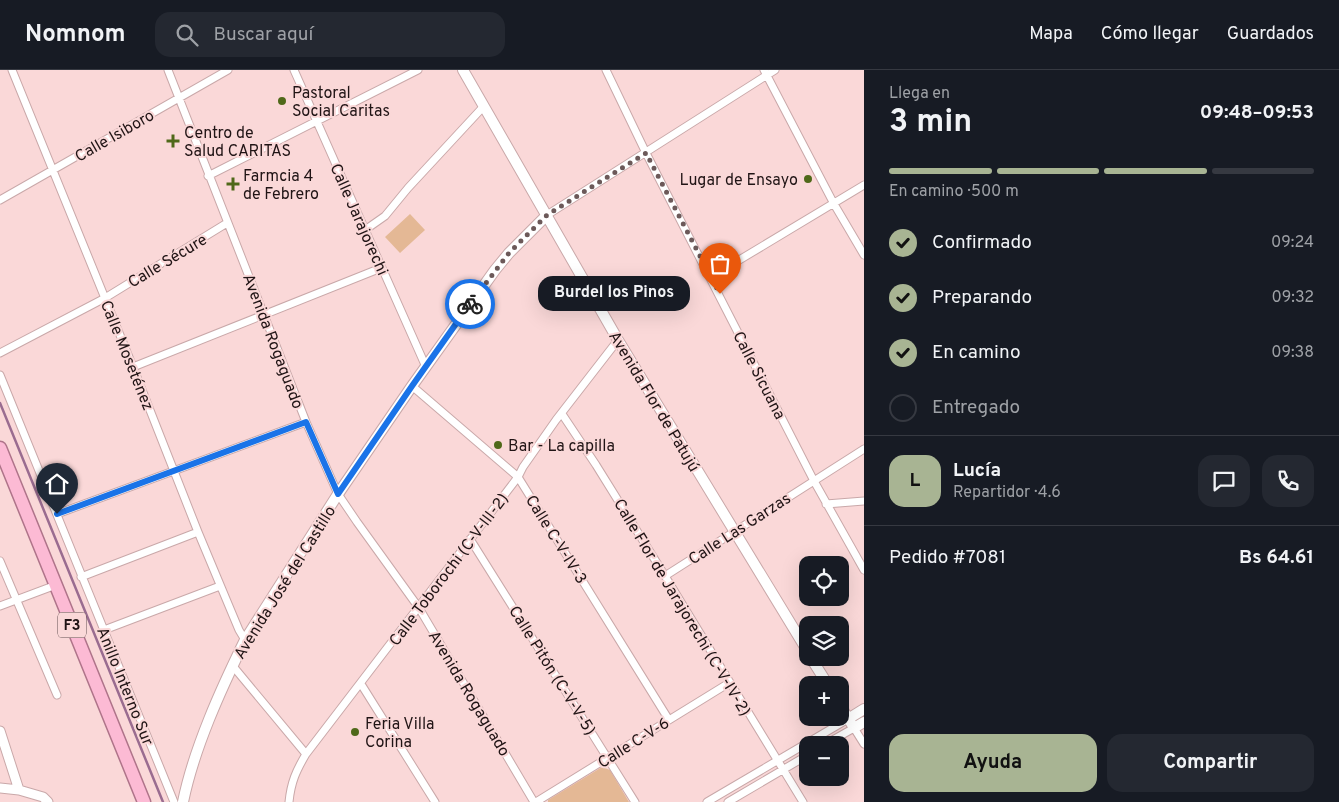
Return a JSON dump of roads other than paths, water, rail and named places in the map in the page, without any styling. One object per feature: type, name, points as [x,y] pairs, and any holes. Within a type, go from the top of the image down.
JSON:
[{"type":"highway","name":"F3","points":[[0,448],[144,802]]},
{"type":"main road","name":"Avenida Flor de Patujú","points":[[462,70],[618,340],[799,637]]},
{"type":"main road","name":"Avenida José del Castillo","points":[[183,802],[199,748],[232,665],[245,640],[338,494],[412,386],[495,270],[509,253],[547,215]]},
{"type":"main road","points":[[851,723],[864,709]]},
{"type":"main road","points":[[851,723],[864,722]]},
{"type":"street","name":"Calle Moseténez","points":[[12,70],[220,586],[245,640]]},
{"type":"street","name":"Avenida Rogaguado","points":[[168,70],[306,422],[338,494],[419,608],[535,802]]},
{"type":"street","name":"Calle Isiboro","points":[[0,200],[228,70]]},
{"type":"street","name":"Calle Jarajorechi","points":[[294,70],[426,367]]},
{"type":"street","points":[[208,176],[418,70]]},
{"type":"street","name":"Calle Sicuana","points":[[606,70],[646,153],[814,481],[864,570]]},
{"type":"street","name":"Avenida José del Castillo","points":[[547,215],[646,153],[765,73],[774,70]]},
{"type":"street","points":[[765,73],[834,204],[864,256]]},
{"type":"street","points":[[365,230],[385,216],[408,188],[484,106]]},
{"type":"street","points":[[711,277],[864,185]]},
{"type":"street","name":"Calle Sécure","points":[[0,353],[104,298],[227,223]]},
{"type":"street","points":[[133,367],[381,268]]},
{"type":"street","name":"Calle Toborochi (C-V-III-2)","points":[[289,802],[291,784],[296,770],[306,754],[518,477],[556,420],[618,340]]},
{"type":"street","name":"Anillo Interno Sur","points":[[0,375],[174,802]]},
{"type":"street","name":"Calle C-V-IV-3","points":[[412,386],[518,477],[669,720]]},
{"type":"street","name":"Calle Flor de Jarajorechi (C-V-IV-2)","points":[[562,414],[665,576],[803,802]]},
{"type":"street","points":[[57,514],[306,422]]},
{"type":"street","name":"Calle Las Garzas","points":[[665,576],[864,449]]},
{"type":"street","points":[[826,504],[864,501]]},
{"type":"street","points":[[81,577],[198,532]]},
{"type":"street","name":"Calle Pitón (C-V-V-5)","points":[[470,539],[635,802]]},
{"type":"street","points":[[0,561],[18,599],[57,695]]},
{"type":"street","points":[[0,606],[56,585]]},
{"type":"street","points":[[104,630],[220,586]]},
{"type":"street","points":[[232,665],[306,754]]},
{"type":"street","name":"Calle C-V-6","points":[[535,802],[729,683]]},
{"type":"street","points":[[361,684],[435,802]]},
{"type":"street","points":[[708,802],[851,723]]},
{"type":"street","points":[[851,723],[864,744]]},
{"type":"street","points":[[835,736],[851,723]]},
{"type":"street","points":[[0,731],[19,790]]},
{"type":"street","points":[[728,802],[799,760]]},
{"type":"street","points":[[0,788],[19,790],[43,798],[48,802]]},
{"type":"waterway","points":[[0,403],[163,802]]},
{"type":"place","name":"Pastoral Social Caritas","points":[[282,101]]},
{"type":"place","name":"Centro de Salud CARITAS","points":[[173,141]]},
{"type":"place","name":"Lugar de Ensayo","points":[[808,179]]},
{"type":"place","name":"Farmcia 4 de Febrero","points":[[233,184]]},
{"type":"place","name":"Burdel los Pinos","points":[[720,294]]},
{"type":"place","name":"Bar - La capilla","points":[[498,445]]},
{"type":"place","name":"Feria Villa Corina","points":[[355,732]]}]
